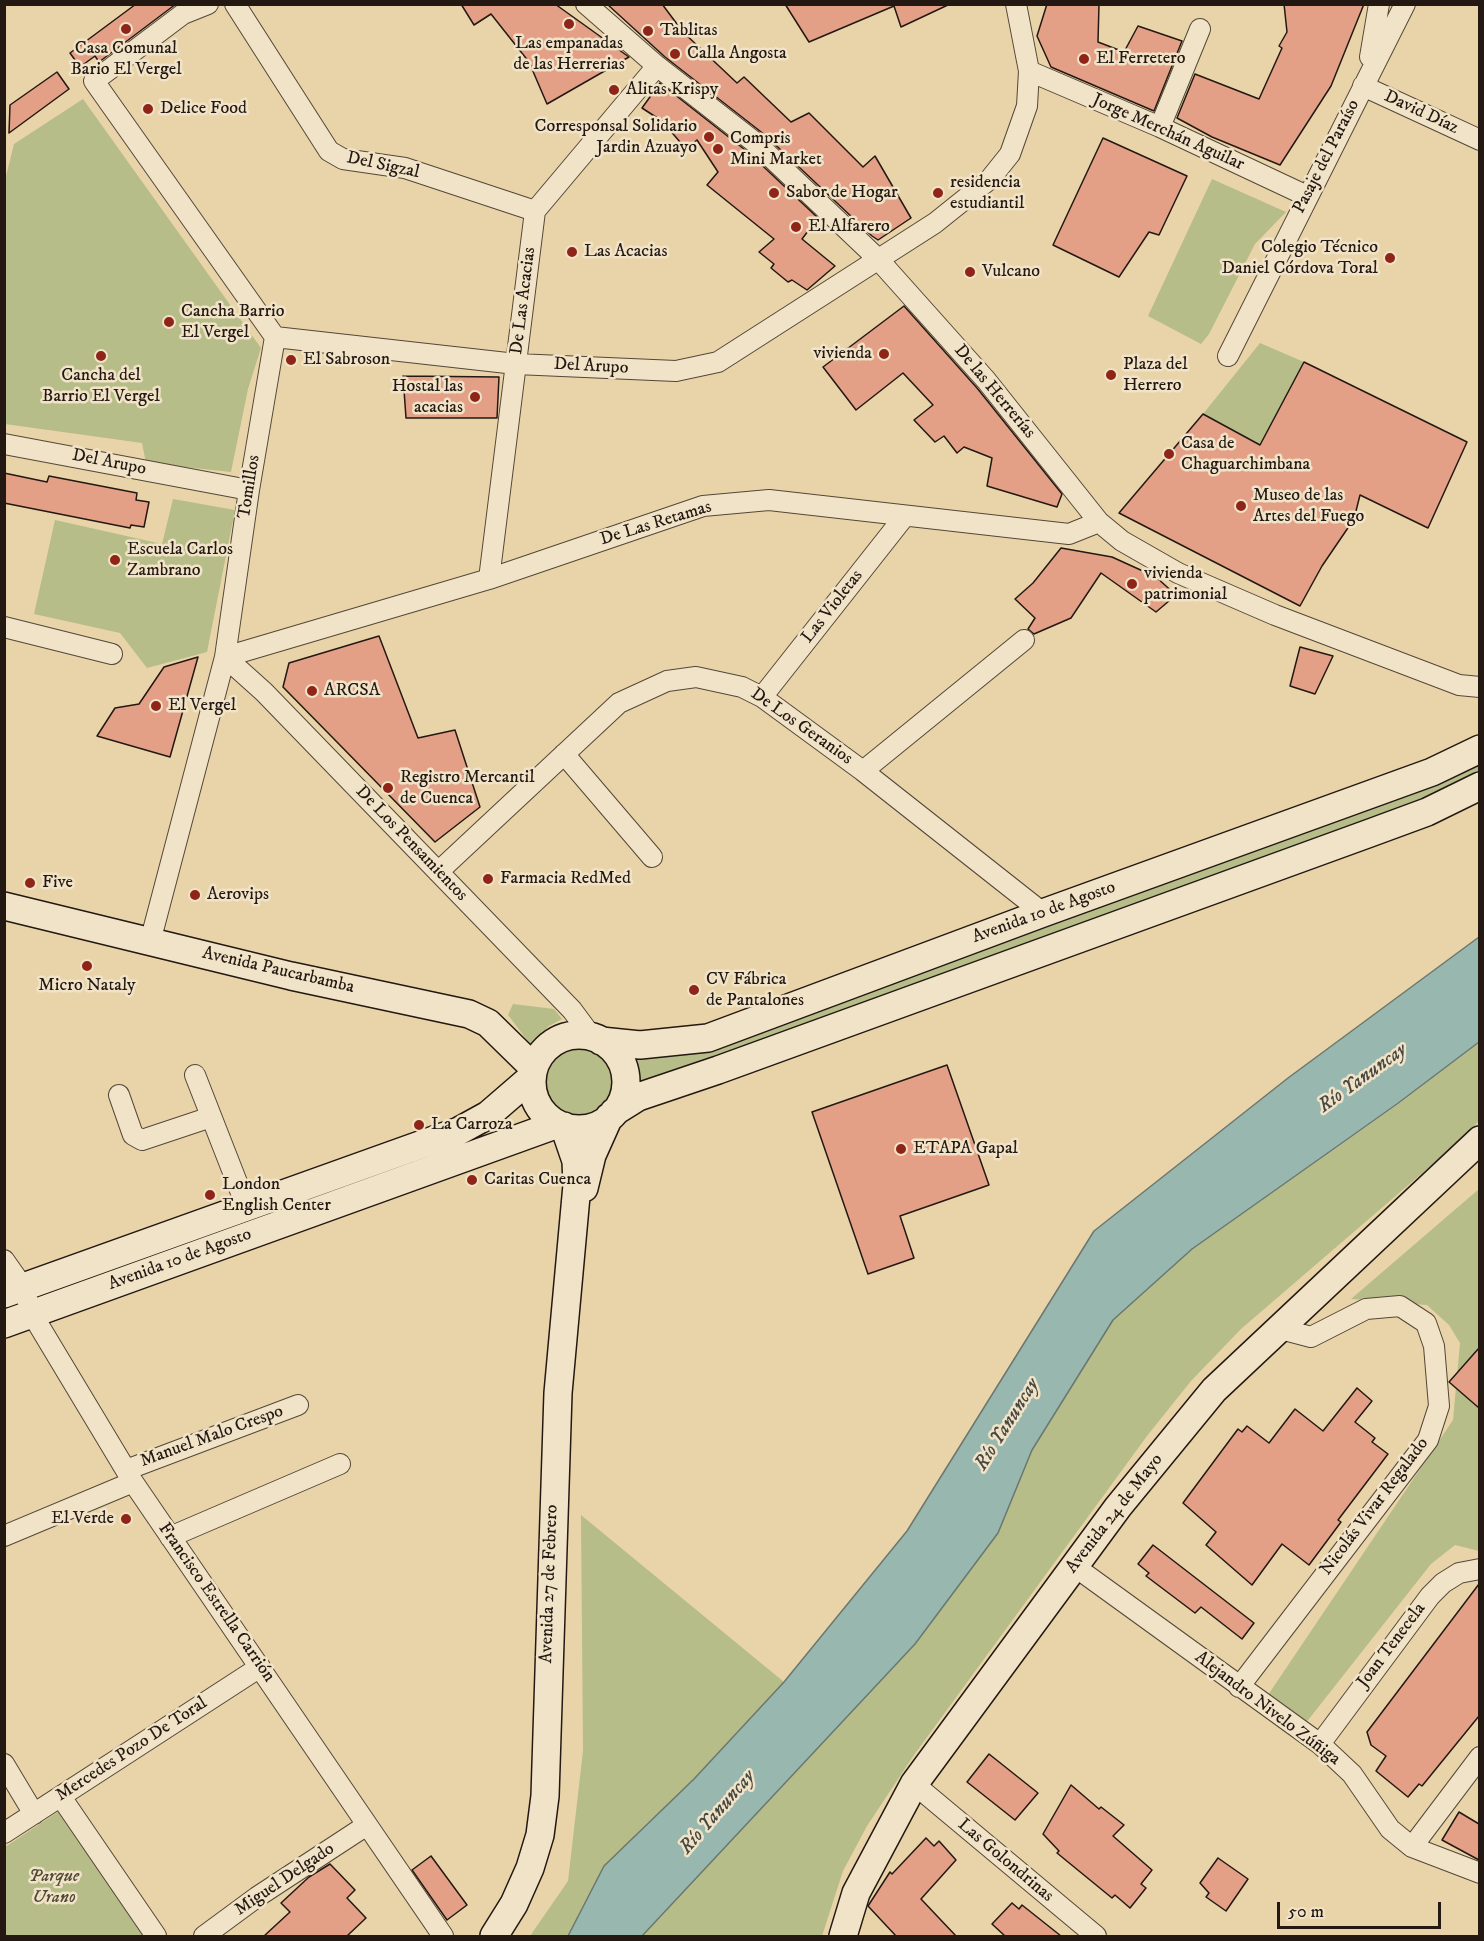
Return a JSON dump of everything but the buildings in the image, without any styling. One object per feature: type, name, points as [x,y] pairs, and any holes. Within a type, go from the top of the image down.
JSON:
[{"type":"main road","name":"Avenida 10 de Agosto","points":[[596,1039],[639,1045],[708,1038],[1043,913],[1432,772],[1479,749]]},
{"type":"main road","name":"Avenida 10 de Agosto","points":[[612,1115],[638,1097],[718,1071],[1348,841],[1426,812],[1479,786]]},
{"type":"main road","name":"Avenida Paucarbamba","points":[[4,906],[291,976],[469,1014],[488,1023],[533,1073]]},
{"type":"main road","points":[[571,1036],[596,1039],[621,1060],[625,1073],[622,1101],[612,1115],[588,1128],[561,1125],[543,1112],[538,1105],[533,1073],[552,1044],[571,1036]]},
{"type":"main road","name":"Avenida 10 de Agosto","points":[[14,1291],[459,1131],[488,1115],[533,1073]]},
{"type":"main road","name":"Avenida 27 de Febrero","points":[[575,1221],[592,1155],[612,1115]]},
{"type":"main road","name":"Avenida 10 de Agosto","points":[[4,1324],[561,1125]]},
{"type":"main road","name":"Avenida 27 de Febrero","points":[[494,1936],[514,1904],[530,1868],[540,1835],[545,1796],[558,1393],[575,1221],[576,1161],[561,1125]]},
{"type":"main road","name":"Avenida 24 de Mayo","points":[[849,1933],[856,1893],[914,1784],[1118,1508],[1214,1390],[1277,1328],[1475,1145]]},
{"type":"street","points":[[208,4],[183,14],[94,81],[275,337]]},
{"type":"street","name":"Del Sigzal","points":[[235,4],[329,151],[343,159],[405,168],[535,211]]},
{"type":"street","name":"De las Herrerías","points":[[586,4],[657,66],[758,144],[877,258],[986,380],[1099,522],[1122,541],[1178,573],[1275,615],[1459,685],[1479,697]]},
{"type":"street","points":[[1016,4],[1029,70]]},
{"type":"street","points":[[1020,25],[1029,4]]},
{"type":"street","name":"Pasaje del Paraíso","points":[[1363,86],[1380,15],[1379,4]]},
{"type":"street","name":"Pasaje del Paraíso","points":[[1228,356],[1405,4]]},
{"type":"street","points":[[1160,127],[1200,29]]},
{"type":"street","points":[[535,211],[657,66]]},
{"type":"street","name":"Jorge Merchán Aguilar","points":[[1029,70],[1160,127],[1307,196]]},
{"type":"street","name":"Del Arupo","points":[[275,337],[516,364],[676,370],[718,362],[762,336],[877,258],[935,223],[990,179],[1010,154],[1027,106],[1029,70]]},
{"type":"street","name":"David Díaz","points":[[1363,86],[1479,140]]},
{"type":"street","name":"De Las Acacias","points":[[489,579],[535,211]]},
{"type":"street","name":"Tomillos","points":[[150,942],[225,657],[249,490],[275,337]]},
{"type":"street","name":"Del Arupo","points":[[4,444],[249,490]]},
{"type":"street","name":"De Las Retamas","points":[[225,657],[489,579],[703,506],[769,500],[1069,534],[1099,522]]},
{"type":"street","name":"Las Violetas","points":[[762,697],[904,517]]},
{"type":"street","points":[[4,627],[112,654]]},
{"type":"street","points":[[863,771],[1024,640]]},
{"type":"street","name":"De Los Pensamientos","points":[[225,657],[264,692],[572,1010],[596,1039]]},
{"type":"street","name":"De Los Geranios","points":[[438,872],[619,703],[667,681],[696,677],[742,687],[762,697],[863,771],[1043,913]]},
{"type":"street","name":"De las Herrerías","points":[[1459,685],[1479,687]]},
{"type":"street","points":[[564,753],[652,856]]},
{"type":"street","points":[[195,1076],[247,1208]]},
{"type":"street","points":[[119,1095],[134,1135],[142,1140],[211,1117]]},
{"type":"street","name":"Francisco Estrella Carrión","points":[[4,1260],[14,1291],[32,1314],[129,1476],[443,1936]]},
{"type":"street","name":"Nicolás Vivar Regalado","points":[[1239,1687],[1428,1440],[1439,1407],[1434,1346],[1426,1323],[1400,1306],[1366,1309],[1311,1337],[1277,1328]]},
{"type":"street","name":"Manuel Malo Crespo","points":[[4,1536],[129,1476],[298,1405]]},
{"type":"street","points":[[170,1537],[340,1464]]},
{"type":"street","name":"Alejandro Nivelo Zúñiga","points":[[1074,1566],[1320,1744],[1352,1774],[1390,1829],[1412,1847],[1479,1873]]},
{"type":"street","name":"Joan Tenecela","points":[[1320,1744],[1430,1596],[1443,1583],[1459,1573],[1479,1569]]},
{"type":"street","name":"Mercedes Pozo De Toral","points":[[4,1833],[260,1667]]},
{"type":"street","points":[[1412,1847],[1479,1757]]},
{"type":"street","points":[[4,1764],[34,1814]]},
{"type":"street","name":"Las Golondrinas","points":[[914,1784],[1096,1936]]},
{"type":"street","points":[[61,1797],[156,1936]]},
{"type":"street","name":"Miguel Delgado","points":[[204,1936],[257,1896],[367,1825]]},
{"type":"green space","points":[[83,99],[261,348],[248,389],[231,472],[146,463],[142,443],[5,424],[4,184],[14,144]]},
{"type":"green space","points":[[1212,179],[1286,212],[1255,244],[1209,334],[1201,344],[1148,316]]},
{"type":"green space","points":[[1260,343],[1304,362],[1260,445],[1203,414]]},
{"type":"green space","points":[[173,499],[235,510],[207,652],[147,668],[120,633],[34,614],[55,520],[162,544]]},
{"type":"green space","points":[[1479,749],[1479,786],[622,1101],[625,1073],[621,1060],[612,1049],[708,1038]]},
{"type":"green space","points":[[513,1004],[554,1009],[562,1019],[549,1026],[530,1044],[508,1015]]},
{"type":"green space","points":[[578,1042],[593,1045],[610,1059],[617,1081],[614,1096],[600,1113],[578,1120],[563,1117],[546,1103],[539,1081],[542,1066],[556,1049]]},
{"type":"green space","points":[[1479,1042],[1479,1121],[1456,1144],[1241,1329],[1191,1381],[1147,1436],[914,1755],[867,1826],[843,1871],[822,1936],[642,1936],[915,1644],[998,1533],[1032,1450],[1113,1320],[1192,1249],[1397,1105]]},
{"type":"green space","points":[[1479,1189],[1479,1551],[1455,1545],[1431,1564],[1305,1724],[1268,1695],[1453,1420],[1460,1343],[1449,1325],[1427,1305],[1351,1299]]},
{"type":"green space","points":[[581,1515],[784,1682],[694,1779],[604,1866],[568,1936],[530,1936],[568,1881],[583,1751]]},
{"type":"green space","name":"Parque Urano","points":[[62,1809],[144,1936],[5,1936],[5,1847]]},
{"type":"water","name":"Río Yanuncay","points":[[1479,937],[1479,1042],[1397,1104],[1192,1249],[1113,1320],[1032,1450],[998,1533],[915,1644],[642,1936],[568,1936],[604,1866],[694,1779],[784,1682],[907,1531],[1094,1231],[1288,1078]]},
{"type":"place","name":"Las empanadas de las Herrerias","points":[[569,24]]},
{"type":"place","name":"Casa Comunal Bario El Vergel","points":[[126,29]]},
{"type":"place","name":"Tablitas","points":[[648,31]]},
{"type":"place","name":"Calla Angosta","points":[[675,54]]},
{"type":"place","name":"El Ferretero","points":[[1084,59]]},
{"type":"place","name":"Alitas Krispy","points":[[614,90]]},
{"type":"place","name":"Delice Food","points":[[148,109]]},
{"type":"place","name":"Corresponsal Solidario Jardin Azuayo","points":[[709,137]]},
{"type":"place","name":"Compris Mini Market","points":[[718,149]]},
{"type":"place","name":"Sabor de Hogar","points":[[774,193]]},
{"type":"place","name":"residencia estudiantil","points":[[938,193]]},
{"type":"place","name":"El Alfarero","points":[[796,227]]},
{"type":"place","name":"Las Acacias","points":[[572,252]]},
{"type":"place","name":"Colegio Técnico Daniel Córdova Toral","points":[[1390,258]]},
{"type":"place","name":"Vulcano","points":[[970,272]]},
{"type":"place","name":"Cancha Barrio El Vergel","points":[[169,322]]},
{"type":"place","name":"vivienda","points":[[884,354]]},
{"type":"place","name":"Cancha del Barrio El Vergel","points":[[101,356]]},
{"type":"place","name":"El Sabroson","points":[[291,360]]},
{"type":"place","name":"Plaza del Herrero","points":[[1111,375]]},
{"type":"place","name":"Hostal las acacias","points":[[475,397]]},
{"type":"place","name":"Casa de Chaguarchimbana","points":[[1169,454]]},
{"type":"place","name":"Museo de las Artes del Fuego","points":[[1241,506]]},
{"type":"place","name":"Escuela Carlos Zambrano","points":[[115,560]]},
{"type":"place","name":"vivienda patrimonial","points":[[1132,584]]},
{"type":"place","name":"ARCSA","points":[[312,691]]},
{"type":"place","name":"El Vergel","points":[[156,706]]},
{"type":"place","name":"Registro Mercantil de Cuenca","points":[[388,788]]},
{"type":"place","name":"Farmacia RedMed","points":[[488,879]]},
{"type":"place","name":"Five","points":[[30,883]]},
{"type":"place","name":"Aerovips","points":[[195,895]]},
{"type":"place","name":"Micro Nataly","points":[[87,966]]},
{"type":"place","name":"CV Fábrica de Pantalones","points":[[694,990]]},
{"type":"place","name":"La Carroza","points":[[419,1125]]},
{"type":"place","name":"ETAPA Gapal","points":[[901,1149]]},
{"type":"place","name":"Caritas Cuenca","points":[[472,1180]]},
{"type":"place","name":"London English Center","points":[[210,1195]]},
{"type":"place","name":"El Verde","points":[[126,1519]]}]
